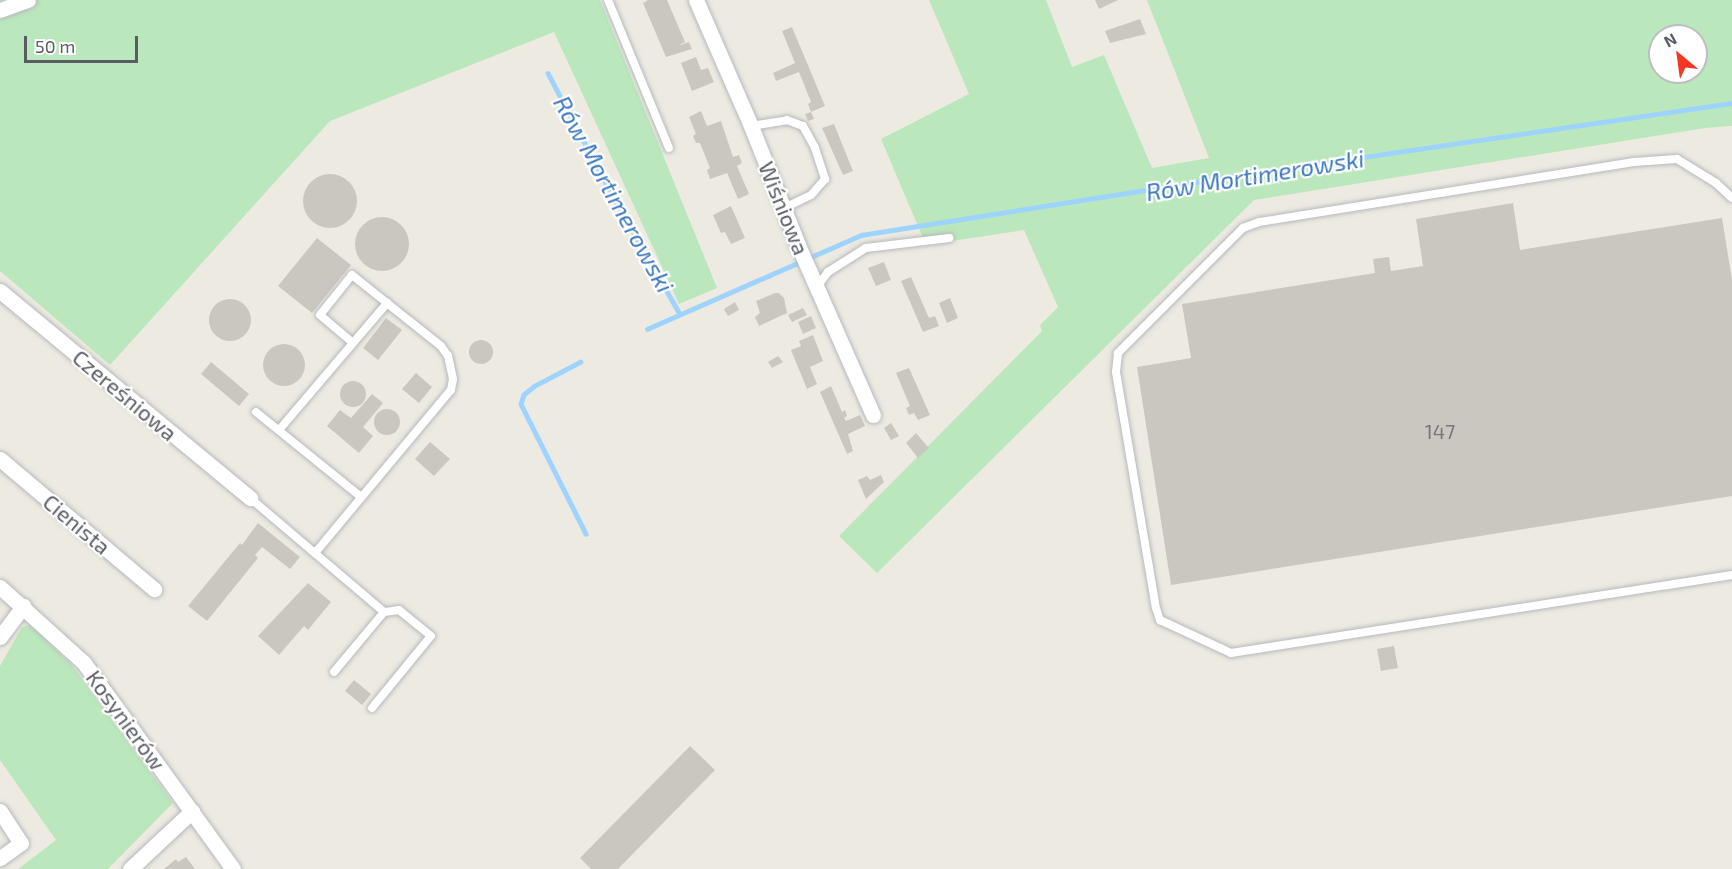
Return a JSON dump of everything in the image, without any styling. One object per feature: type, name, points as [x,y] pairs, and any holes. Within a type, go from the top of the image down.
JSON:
[{"type":"street","points":[[0,10],[28,0]]},
{"type":"street","name":"Wiśniowa","points":[[696,0],[751,126],[798,244],[873,415]]},
{"type":"street","name":"Czereśniowa","points":[[0,291],[250,498]]},
{"type":"street","name":"Cienista","points":[[0,459],[154,589]]},
{"type":"street","name":"Kosynierów","points":[[0,587],[84,663],[233,869]]},
{"type":"street","points":[[0,637],[23,606]]},
{"type":"street","points":[[0,811],[21,843],[0,858]]},
{"type":"street","points":[[130,869],[192,811]]},
{"type":"lane","points":[[608,0],[669,148]]},
{"type":"lane","points":[[751,126],[787,120],[803,126],[815,148],[825,179],[812,195],[784,208]]},
{"type":"lane","points":[[1732,198],[1716,183],[1677,159],[1634,162],[1259,222],[1243,228],[1118,353],[1116,372],[1156,608],[1160,620],[1231,653],[1732,575]]},
{"type":"lane","points":[[817,287],[828,272],[866,248],[949,238]]},
{"type":"lane","points":[[315,553],[451,390],[453,379],[447,356],[441,346],[352,275],[320,315],[353,343]]},
{"type":"lane","points":[[279,430],[387,303]]},
{"type":"lane","points":[[256,412],[361,497]]},
{"type":"lane","points":[[250,498],[384,612]]},
{"type":"lane","points":[[334,672],[384,612],[399,610],[431,636],[372,708]]},
{"type":"green space","points":[[0,0],[600,0],[717,288],[679,304],[554,32],[330,121],[110,365],[0,271]]},
{"type":"green space","points":[[929,0],[1046,0],[1072,67],[1104,55],[1152,168],[1209,158],[1147,0],[1732,0],[1732,126],[1705,128],[1254,200],[877,573],[839,536],[1042,331],[1040,325],[1058,307],[1024,230],[926,245],[881,139],[969,94]]},
{"type":"green space","points":[[30,625],[72,665],[173,803],[108,869],[18,869],[56,840],[0,760],[0,666],[22,627]]},
{"type":"building","points":[[648,0],[667,0],[685,42],[678,46],[689,42],[692,49],[666,57],[643,3]]},
{"type":"building","points":[[1095,0],[1118,0],[1099,9]]},
{"type":"building","points":[[1140,19],[1146,34],[1110,43],[1105,31]]},
{"type":"building","points":[[792,27],[825,106],[811,112],[808,104],[811,102],[799,72],[776,81],[773,73],[795,63],[782,31]]},
{"type":"building","points":[[696,57],[701,70],[708,68],[714,82],[692,91],[681,63]]},
{"type":"building","points":[[701,111],[707,126],[721,121],[733,157],[739,155],[742,163],[737,166],[749,194],[738,199],[727,173],[710,179],[707,170],[710,168],[700,143],[696,143],[693,136],[696,134],[689,117]]},
{"type":"building","points":[[811,112],[814,119],[808,121],[805,114]]},
{"type":"building","points":[[834,124],[853,171],[843,175],[822,128]]},
{"type":"building","points":[[325,174],[335,174],[345,178],[353,186],[357,201],[353,216],[345,224],[335,228],[325,228],[315,224],[307,216],[303,206],[303,196],[307,186],[315,178]]},
{"type":"building","points":[[1513,203],[1520,250],[1722,218],[1732,280],[1732,496],[1171,585],[1137,367],[1191,358],[1182,304],[1375,273],[1373,259],[1389,257],[1391,271],[1423,266],[1416,219]]},
{"type":"building","points":[[731,206],[745,238],[731,244],[725,232],[721,233],[713,215]]},
{"type":"building","points":[[377,217],[387,217],[397,221],[405,229],[409,244],[405,259],[397,267],[387,271],[377,271],[367,267],[359,259],[355,249],[355,239],[359,229],[367,221]]},
{"type":"building","points":[[317,238],[351,265],[312,313],[278,286]]},
{"type":"building","points":[[884,262],[891,280],[876,286],[868,268]]},
{"type":"building","points":[[911,277],[929,318],[935,316],[939,326],[923,332],[901,281]]},
{"type":"building","points":[[779,293],[784,298],[787,313],[759,326],[755,317],[760,313],[756,301]]},
{"type":"building","points":[[950,298],[958,318],[947,323],[939,303]]},
{"type":"building","points":[[230,299],[238,300],[245,305],[250,312],[250,328],[245,335],[238,340],[230,341],[222,340],[215,335],[210,328],[209,320],[210,312],[215,305],[222,300]]},
{"type":"building","points":[[735,302],[739,310],[728,316],[724,309]]},
{"type":"building","points":[[803,308],[807,315],[792,322],[788,315]]},
{"type":"building","points":[[811,316],[816,328],[803,334],[798,322]]},
{"type":"building","points":[[386,318],[402,330],[378,360],[363,348]]},
{"type":"building","points":[[813,335],[823,361],[810,367],[817,384],[807,389],[791,350],[801,346],[799,341]]},
{"type":"building","points":[[481,340],[489,344],[493,352],[489,360],[481,364],[473,360],[469,352],[473,344]]},
{"type":"building","points":[[284,344],[292,345],[299,350],[304,357],[304,373],[299,380],[292,385],[284,386],[276,385],[269,380],[264,373],[263,365],[264,357],[269,350],[276,345]]},
{"type":"building","points":[[778,356],[783,362],[772,368],[768,362]]},
{"type":"building","points":[[211,362],[249,394],[239,406],[201,374]]},
{"type":"building","points":[[909,368],[930,415],[918,420],[914,413],[909,415],[906,408],[910,406],[896,373]]},
{"type":"building","points":[[416,373],[432,387],[419,403],[402,389]]},
{"type":"building","points":[[353,381],[362,385],[366,394],[362,403],[353,407],[344,403],[340,394],[344,385]]},
{"type":"building","points":[[831,386],[842,412],[845,410],[846,421],[860,415],[865,426],[848,434],[853,451],[847,454],[820,392]]},
{"type":"building","points":[[372,394],[383,403],[363,427],[373,436],[359,453],[327,426],[340,410],[351,418]]},
{"type":"building","points":[[387,409],[396,413],[400,422],[396,431],[387,435],[378,431],[374,422],[378,413]]},
{"type":"building","points":[[891,423],[899,436],[891,440],[884,428]]},
{"type":"building","points":[[916,433],[929,448],[918,458],[906,443]]},
{"type":"building","points":[[430,442],[450,459],[434,476],[415,459]]},
{"type":"building","points":[[881,475],[884,482],[866,499],[858,480],[867,476],[870,480]]},
{"type":"building","points":[[258,523],[300,557],[290,569],[262,547],[255,555],[258,558],[207,621],[188,606],[240,543],[242,545]]},
{"type":"building","points":[[308,583],[331,602],[308,630],[304,626],[279,655],[258,636]]},
{"type":"building","points":[[1394,646],[1398,668],[1381,671],[1377,649]]},
{"type":"building","points":[[354,680],[371,694],[362,705],[345,691]]},
{"type":"building","points":[[690,746],[715,770],[618,869],[591,869],[580,858]]},
{"type":"building","points":[[186,857],[195,869],[164,869],[176,859],[178,862]]},
{"type":"waterway","name":"Rów Mortimerowski","points":[[548,73],[613,197],[680,314]]},
{"type":"waterway","name":"Rów Mortimerowski","points":[[647,329],[861,235],[1213,179],[1732,103]]},
{"type":"waterway","points":[[581,362],[535,386],[524,395],[521,404],[586,534]]}]
